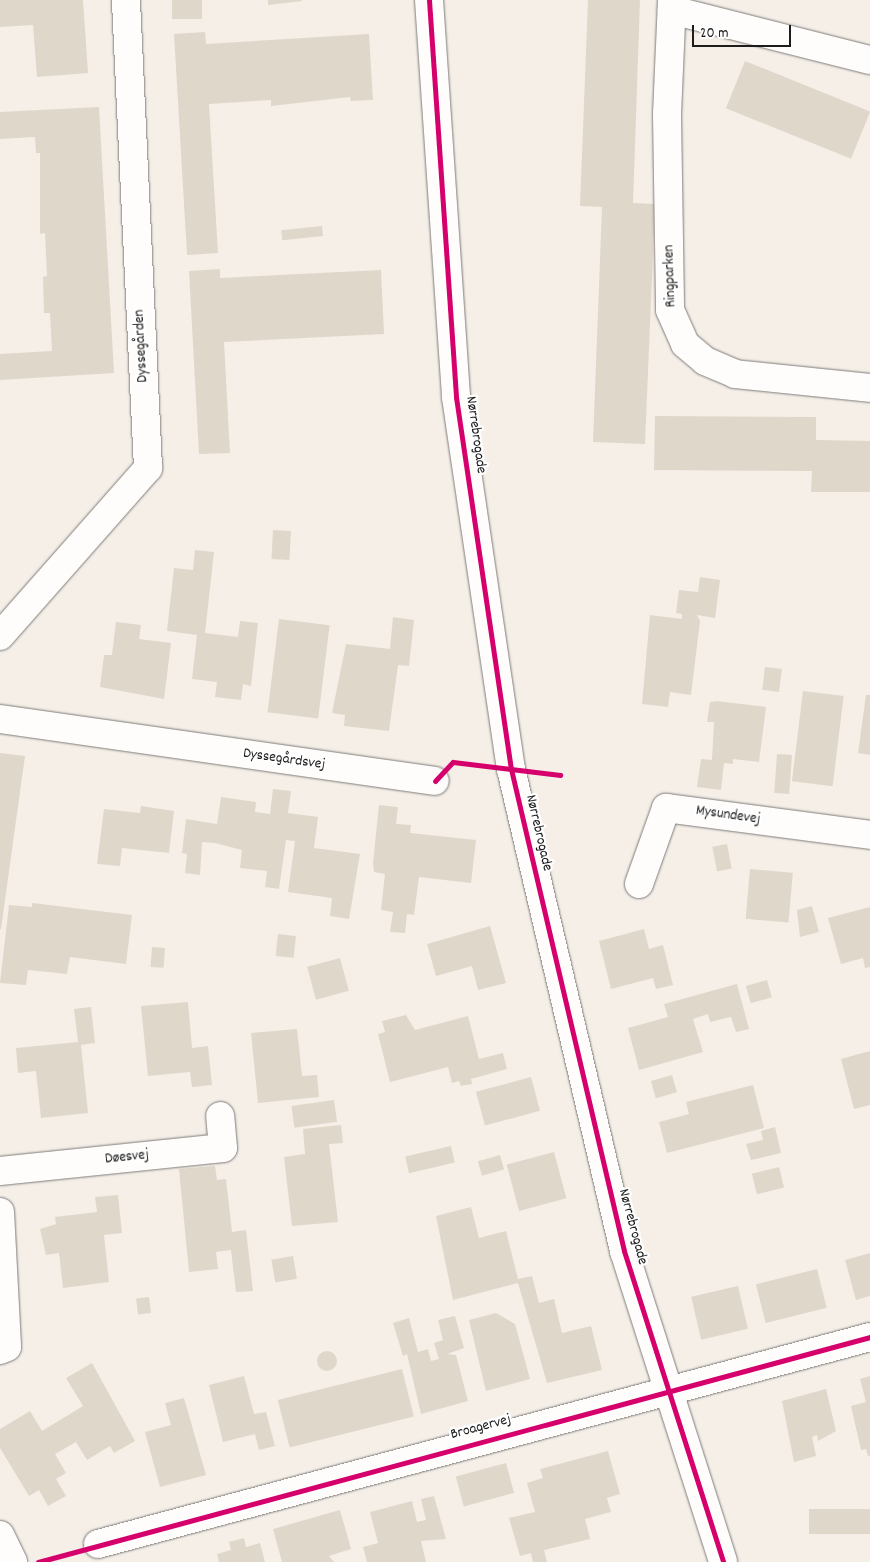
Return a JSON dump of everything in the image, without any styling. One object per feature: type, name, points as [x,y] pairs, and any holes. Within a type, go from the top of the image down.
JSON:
[{"type":"street","name":"Dyssegården","points":[[0,636],[148,468],[126,0]]},
{"type":"street","name":"Nørrebrogade","points":[[429,0],[456,397],[511,769],[624,1250],[723,1562]]},
{"type":"street","name":"Ringparken","points":[[870,60],[672,5],[667,114],[670,310],[685,344],[705,361],[735,374],[870,388]]},
{"type":"street","name":"Dyssegårdsvej","points":[[0,719],[435,781]]},
{"type":"street","name":"Mysundevej","points":[[639,884],[666,808],[870,835]]},
{"type":"street","name":"Døesvej","points":[[0,1172],[223,1148],[220,1116]]},
{"type":"street","points":[[0,1212],[6,1346],[0,1350]]},
{"type":"street","name":"Broagervej","points":[[98,1544],[870,1337]]},
{"type":"street","points":[[0,1534],[13,1562]]},
{"type":"building","points":[[0,0],[83,0],[88,73],[37,77],[33,25],[0,27]]},
{"type":"building","points":[[172,0],[202,0],[202,19],[172,19]]},
{"type":"building","points":[[268,0],[302,0],[302,1],[268,5]]},
{"type":"building","points":[[588,0],[640,0],[633,203],[655,204],[645,444],[593,442],[602,207],[580,206]]},
{"type":"building","points":[[205,32],[206,44],[369,34],[373,100],[351,101],[350,97],[271,106],[271,100],[209,104],[218,253],[187,255],[174,34]]},
{"type":"building","points":[[745,61],[870,112],[851,159],[726,108]]},
{"type":"building","points":[[99,107],[114,373],[0,380],[0,354],[52,351],[50,313],[44,313],[43,277],[47,276],[45,233],[40,234],[40,153],[36,153],[35,137],[0,139],[0,112]]},
{"type":"building","points":[[322,226],[323,236],[282,240],[281,230]]},
{"type":"building","points":[[220,269],[220,278],[381,270],[384,334],[224,342],[230,453],[199,454],[189,271]]},
{"type":"building","points":[[655,416],[816,417],[816,440],[870,441],[870,492],[811,492],[812,471],[654,470]]},
{"type":"building","points":[[273,530],[291,531],[289,560],[271,559]]},
{"type":"building","points":[[195,550],[214,552],[205,633],[238,637],[240,621],[258,623],[251,686],[243,684],[241,700],[215,697],[217,682],[192,679],[197,635],[167,631],[174,568],[193,570]]},
{"type":"building","points":[[700,577],[720,580],[715,618],[697,615],[700,621],[691,695],[670,692],[668,707],[642,704],[650,615],[682,619],[682,614],[676,613],[679,590],[698,592]]},
{"type":"building","points":[[393,617],[414,620],[409,666],[398,665],[389,731],[344,726],[345,715],[332,713],[346,644],[390,649]]},
{"type":"building","points":[[279,619],[330,625],[318,719],[268,712]]},
{"type":"building","points":[[116,622],[141,625],[139,639],[171,643],[164,699],[100,687],[104,655],[112,655]]},
{"type":"building","points":[[765,667],[782,669],[779,692],[762,690]]},
{"type":"building","points":[[803,691],[844,696],[833,786],[792,781]]},
{"type":"building","points":[[866,695],[870,695],[870,755],[858,753]]},
{"type":"building","points":[[717,701],[766,707],[759,762],[733,759],[733,764],[724,763],[721,790],[697,787],[701,759],[712,760],[714,722],[707,722],[710,702]]},
{"type":"building","points":[[0,753],[25,756],[1,929],[0,929]]},
{"type":"building","points":[[777,754],[792,755],[789,794],[774,793]]},
{"type":"building","points":[[273,789],[291,791],[288,813],[318,817],[314,848],[360,854],[349,919],[330,916],[332,898],[288,892],[295,841],[286,840],[279,889],[265,887],[267,871],[240,868],[242,850],[215,843],[202,842],[200,875],[185,873],[187,854],[182,853],[186,819],[217,824],[221,797],[256,802],[255,812],[270,814]]},
{"type":"building","points":[[379,805],[398,807],[396,824],[411,825],[410,833],[476,840],[471,883],[419,877],[414,915],[407,914],[405,933],[390,932],[393,912],[381,910],[385,874],[374,872],[373,863]]},
{"type":"building","points":[[141,806],[174,811],[169,853],[122,848],[120,866],[97,864],[104,809],[140,813]]},
{"type":"building","points":[[727,844],[732,869],[717,871],[712,847]]},
{"type":"building","points":[[750,869],[793,873],[788,923],[746,919]]},
{"type":"building","points":[[32,903],[132,915],[126,964],[70,957],[67,974],[28,970],[26,985],[0,983],[9,905],[32,907]]},
{"type":"building","points":[[812,906],[819,932],[800,937],[797,910]]},
{"type":"building","points":[[870,907],[870,967],[865,968],[863,958],[841,964],[828,918]]},
{"type":"building","points":[[490,926],[506,983],[478,990],[472,966],[436,976],[427,944]]},
{"type":"building","points":[[644,929],[649,949],[663,945],[673,985],[656,989],[653,978],[611,989],[599,941]]},
{"type":"building","points":[[278,934],[296,936],[294,958],[276,956]]},
{"type":"building","points":[[152,947],[165,948],[164,968],[151,967]]},
{"type":"building","points":[[340,958],[349,991],[316,1000],[307,967]]},
{"type":"building","points":[[767,980],[772,997],[751,1003],[746,986]]},
{"type":"building","points":[[737,984],[749,1029],[736,1032],[731,1017],[710,1022],[708,1014],[693,1019],[703,1052],[639,1070],[628,1028],[668,1017],[664,1004]]},
{"type":"building","points":[[188,1002],[192,1048],[208,1046],[212,1085],[192,1087],[190,1072],[148,1076],[141,1006]]},
{"type":"building","points":[[91,1007],[95,1043],[81,1045],[88,1113],[41,1118],[36,1071],[18,1073],[16,1048],[78,1042],[74,1009]]},
{"type":"building","points":[[406,1015],[415,1030],[468,1016],[479,1059],[503,1053],[507,1069],[471,1079],[472,1084],[461,1086],[459,1081],[452,1083],[448,1067],[390,1082],[378,1034],[385,1032],[382,1021]]},
{"type":"building","points":[[297,1029],[302,1076],[317,1075],[319,1097],[258,1103],[251,1033]]},
{"type":"building","points":[[870,1051],[870,1105],[854,1109],[841,1059]]},
{"type":"building","points":[[672,1075],[677,1092],[656,1098],[651,1081]]},
{"type":"building","points":[[531,1077],[540,1111],[485,1126],[476,1092]]},
{"type":"building","points":[[753,1085],[764,1128],[667,1153],[659,1122],[689,1114],[686,1102]]},
{"type":"building","points":[[334,1100],[337,1122],[294,1128],[291,1106]]},
{"type":"building","points":[[341,1125],[343,1143],[329,1144],[338,1222],[292,1226],[284,1157],[305,1154],[303,1129]]},
{"type":"building","points":[[775,1127],[781,1153],[751,1160],[746,1144],[763,1140],[761,1131]]},
{"type":"building","points":[[451,1146],[455,1163],[409,1173],[405,1157]]},
{"type":"building","points":[[554,1152],[566,1198],[519,1211],[507,1165]]},
{"type":"building","points":[[500,1155],[504,1169],[482,1176],[478,1161]]},
{"type":"building","points":[[215,1166],[217,1180],[226,1179],[232,1232],[246,1230],[253,1291],[236,1292],[231,1250],[216,1252],[218,1269],[189,1272],[179,1169]]},
{"type":"building","points":[[779,1167],[784,1187],[757,1194],[752,1174]]},
{"type":"building","points":[[118,1195],[122,1233],[104,1235],[109,1282],[63,1288],[59,1253],[46,1255],[40,1229],[56,1224],[55,1217],[97,1212],[95,1197]]},
{"type":"building","points":[[471,1207],[479,1238],[506,1231],[518,1279],[532,1276],[539,1303],[554,1299],[562,1333],[591,1326],[602,1370],[547,1383],[518,1283],[453,1300],[436,1216]]},
{"type":"building","points":[[870,1253],[870,1296],[856,1300],[845,1260]]},
{"type":"building","points":[[293,1256],[297,1279],[275,1282],[271,1260]]},
{"type":"building","points":[[817,1269],[827,1308],[766,1323],[756,1284]]},
{"type":"building","points":[[738,1286],[748,1329],[701,1340],[691,1297]]},
{"type":"building","points":[[149,1297],[151,1313],[138,1314],[136,1299]]},
{"type":"building","points":[[496,1313],[515,1324],[530,1379],[486,1391],[469,1320]]},
{"type":"building","points":[[455,1316],[464,1348],[447,1354],[456,1355],[468,1401],[421,1414],[407,1354],[403,1356],[393,1323],[409,1318],[418,1352],[428,1349],[431,1361],[439,1359],[434,1343],[443,1340],[438,1320]]},
{"type":"building","points":[[323,1351],[331,1351],[337,1357],[337,1365],[331,1371],[323,1371],[317,1365],[317,1357]]},
{"type":"building","points":[[92,1363],[135,1441],[114,1453],[110,1446],[87,1460],[76,1442],[55,1454],[66,1473],[56,1479],[66,1496],[48,1506],[39,1490],[29,1496],[0,1448],[0,1429],[30,1411],[42,1431],[83,1406],[66,1378]]},
{"type":"building","points":[[402,1369],[414,1417],[290,1448],[278,1400]]},
{"type":"building","points":[[244,1376],[254,1414],[266,1412],[275,1446],[259,1450],[255,1434],[223,1442],[209,1385]]},
{"type":"building","points":[[870,1376],[870,1456],[868,1456],[866,1449],[861,1450],[851,1406],[866,1402],[860,1379]]},
{"type":"building","points":[[826,1389],[836,1431],[818,1441],[817,1435],[812,1437],[816,1456],[794,1462],[782,1401]]},
{"type":"building","points":[[184,1398],[206,1475],[160,1487],[145,1432],[171,1425],[165,1403]]},
{"type":"building","points":[[608,1451],[620,1494],[607,1498],[611,1512],[585,1519],[590,1539],[544,1550],[547,1562],[533,1562],[531,1553],[520,1556],[509,1518],[535,1512],[527,1483],[543,1478],[540,1469]]},
{"type":"building","points":[[506,1463],[514,1493],[464,1506],[456,1476]]},
{"type":"building","points":[[434,1496],[446,1539],[421,1541],[426,1562],[367,1562],[363,1547],[378,1543],[370,1512],[412,1501],[417,1522],[426,1520],[421,1499]]},
{"type":"building","points":[[809,1509],[870,1509],[870,1534],[809,1534]]},
{"type":"building","points":[[340,1510],[351,1549],[329,1556],[334,1562],[282,1562],[273,1529]]},
{"type":"building","points":[[244,1538],[246,1547],[260,1543],[265,1562],[219,1562],[217,1554],[231,1550],[229,1542]]},
{"type":"cycle path","points":[[429,0],[456,397],[511,769],[624,1251],[723,1562]]},
{"type":"cycle path","points":[[435,781],[453,762],[560,775]]},
{"type":"cycle path","points":[[38,1562],[870,1337]]}]
